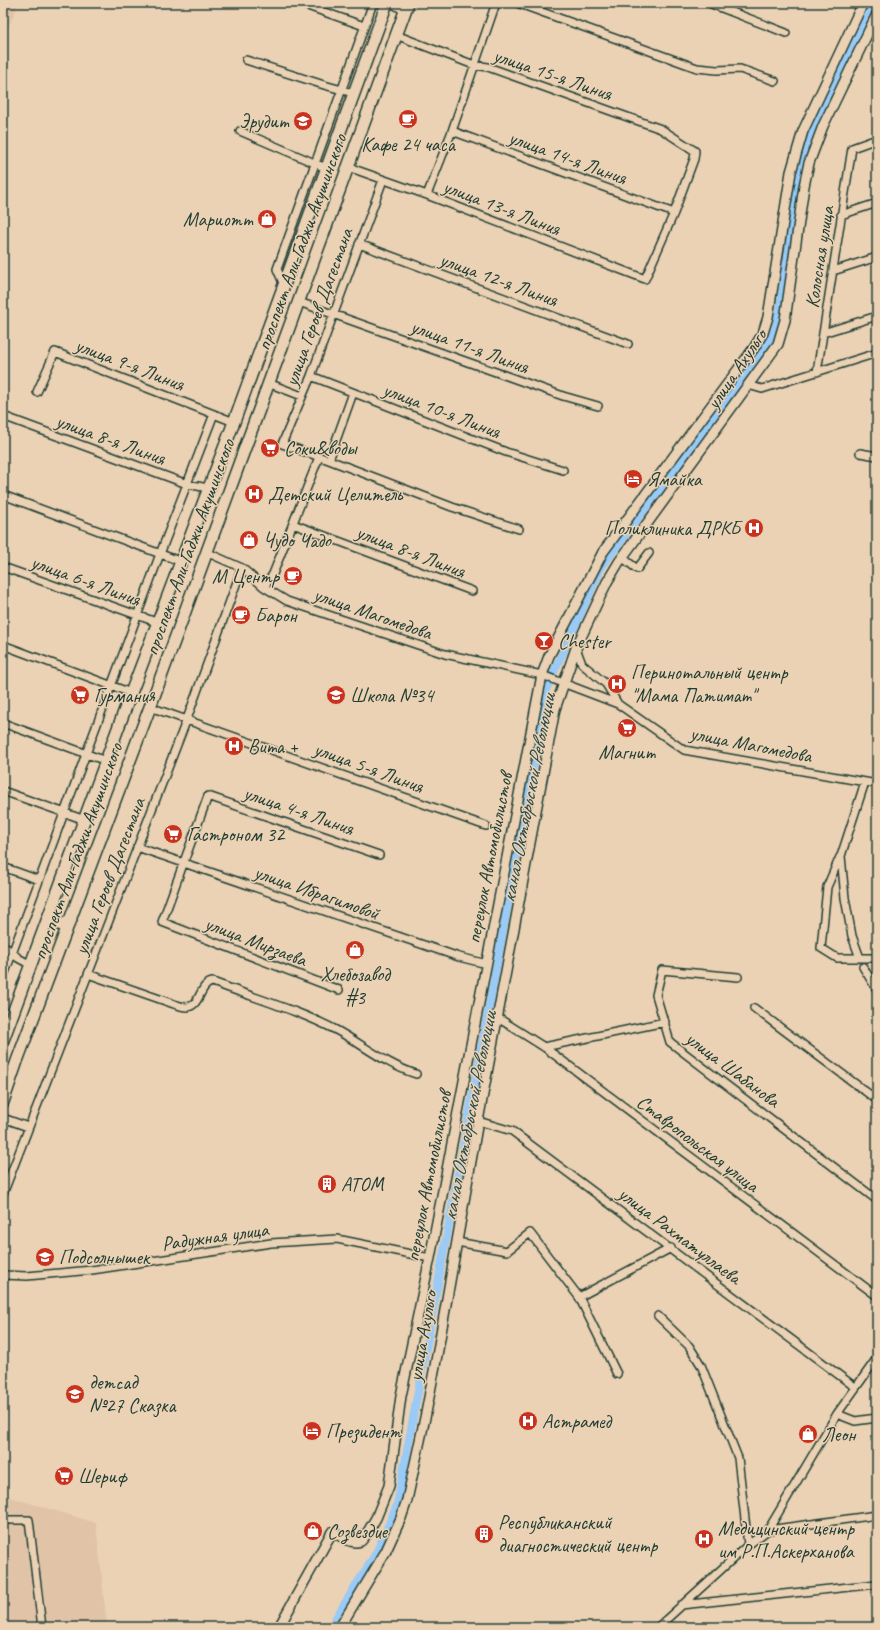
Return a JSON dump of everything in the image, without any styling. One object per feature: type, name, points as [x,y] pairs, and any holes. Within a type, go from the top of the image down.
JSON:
[{"type":"main road","name":"проспект Али-Гаджи Акушинского","points":[[3,1040],[5,1028],[51,913],[131,693],[182,562],[387,3]]},
{"type":"main road","points":[[395,3],[402,7],[407,3]]},
{"type":"main road","name":"проспект Али-Гаджи Акушинского","points":[[3,1102],[150,707],[407,3]]},
{"type":"main road","name":"переулок Автомобилистов","points":[[279,1627],[332,1532],[350,1541],[361,1541],[376,1518],[389,1486],[401,1396],[430,1258],[542,675],[549,656],[603,552],[754,348],[763,333],[768,317],[791,172],[796,152],[803,131],[863,3]]},
{"type":"main road","name":"улица Ахульго","points":[[340,1627],[386,1551],[401,1518],[407,1500],[426,1414],[478,1121],[561,682],[603,589],[623,558],[773,351],[781,336],[785,320],[805,180],[816,142],[877,14]]},
{"type":"main road","points":[[284,285],[294,281],[300,283],[301,296]]},
{"type":"main road","points":[[51,913],[56,923],[62,926],[71,920]]},
{"type":"street","points":[[299,3],[364,26]]},
{"type":"street","points":[[284,285],[277,269],[373,3]]},
{"type":"street","points":[[427,195],[452,130],[496,3]]},
{"type":"street","points":[[517,3],[697,68],[717,70],[740,69],[775,81]]},
{"type":"street","points":[[708,3],[786,33]]},
{"type":"street","name":"улица 15-я Линия","points":[[396,35],[474,65],[488,67],[661,129],[695,151],[694,159],[674,213]]},
{"type":"street","points":[[246,60],[353,93]]},
{"type":"street","name":"улица 14-я Линия","points":[[452,130],[674,213]]},
{"type":"street","points":[[240,131],[326,168]]},
{"type":"street","name":"Колосная улица","points":[[817,372],[852,148],[877,139]]},
{"type":"street","name":"улица 13-я Линия","points":[[348,167],[427,195],[645,279],[674,213]]},
{"type":"street","name":"улица Героев Дагестана","points":[[319,457],[282,444],[311,376],[383,180]]},
{"type":"street","points":[[841,215],[877,204]]},
{"type":"street","name":"улица 12-я Линия","points":[[359,244],[628,344]]},
{"type":"street","points":[[833,271],[877,257]]},
{"type":"street","name":"улица 11-я Линия","points":[[301,296],[333,314],[563,396],[598,406]]},
{"type":"street","points":[[823,333],[877,316]]},
{"type":"street","name":"улица 9-я Линия","points":[[37,392],[55,352],[234,422]]},
{"type":"street","points":[[748,385],[762,389],[877,353]]},
{"type":"street","name":"улица 10-я Линия","points":[[311,376],[506,452],[563,470]]},
{"type":"street","points":[[268,383],[302,396]]},
{"type":"street","points":[[329,460],[353,393]]},
{"type":"street","points":[[3,978],[160,554],[214,414]]},
{"type":"street","name":"улица 8-я Линия","points":[[3,416],[187,484],[208,488]]},
{"type":"street","points":[[860,453],[877,456]]},
{"type":"street","points":[[264,587],[273,574],[319,457],[452,507],[519,529]]},
{"type":"street","points":[[3,495],[182,562]]},
{"type":"street","name":"улица 8-я Линия","points":[[293,524],[472,591]]},
{"type":"street","name":"улица Магомедова","points":[[206,552],[242,568],[264,587],[287,601],[445,654],[542,675],[618,704],[684,750],[877,784]]},
{"type":"street","points":[[623,558],[637,568],[649,553]]},
{"type":"street","name":"улица 6-я Линия","points":[[3,567],[159,623]]},
{"type":"street","name":"улица Героев Дагестана","points":[[3,1194],[187,719],[242,568]]},
{"type":"street","points":[[3,645],[131,693]]},
{"type":"street","points":[[576,648],[582,664],[606,684],[618,704]]},
{"type":"street","name":"улица 5-я Линия","points":[[150,707],[486,826]]},
{"type":"street","points":[[3,723],[106,761]]},
{"type":"street","points":[[865,782],[841,856],[827,887],[822,948],[837,958],[877,958]]},
{"type":"street","points":[[3,791],[85,820]]},
{"type":"street","name":"улица 4-я Линия","points":[[183,863],[208,796],[379,855]]},
{"type":"street","name":"улица Ибрагимовой","points":[[137,847],[459,957],[487,964]]},
{"type":"street","points":[[841,856],[845,898],[852,936],[860,958]]},
{"type":"street","name":"улица Мирзаева","points":[[183,863],[162,922],[338,990]]},
{"type":"street","points":[[3,867],[39,880]]},
{"type":"street","points":[[3,946],[18,958],[31,965]]},
{"type":"street","points":[[863,967],[877,990]]},
{"type":"street","name":"улица Шабанова","points":[[738,977],[662,970],[656,995],[670,1042],[877,1200]]},
{"type":"street","points":[[88,974],[174,1004],[187,1007],[192,1006],[206,985],[213,982],[312,1019],[337,1030],[371,1052],[416,1074]]},
{"type":"street","points":[[754,1008],[877,1100]]},
{"type":"street","name":"Ставропольская улица","points":[[498,1018],[544,1047],[877,1296]]},
{"type":"street","points":[[544,1047],[664,1022]]},
{"type":"street","points":[[3,1118],[28,1127]]},
{"type":"street","name":"улица Рахматуллаева","points":[[478,1121],[512,1131],[855,1387]]},
{"type":"street","points":[[457,1242],[507,1251],[530,1233],[578,1298],[617,1374]]},
{"type":"street","name":"Радужная улица","points":[[3,1275],[27,1276],[92,1270],[271,1243],[338,1239],[430,1258]]},
{"type":"street","points":[[578,1298],[670,1248]]},
{"type":"street","points":[[658,1316],[689,1346],[701,1365],[738,1458],[748,1545]]},
{"type":"street","points":[[658,1627],[748,1545],[768,1530],[837,1414],[877,1358]]},
{"type":"street","points":[[837,1414],[855,1421],[877,1418]]},
{"type":"street","points":[[768,1530],[877,1515]]},
{"type":"street","points":[[3,1520],[29,1520],[42,1627]]},
{"type":"street","points":[[681,1605],[877,1584]]},
{"type":"shaded area","points":[[3,3],[19,3],[8,28],[3,26]]},
{"type":"shaded area","points":[[3,1495],[96,1523],[107,1627],[3,1627]]},
{"type":"waterway","name":"канал Октябрьской Революции","points":[[330,1627],[376,1553],[397,1505],[539,735],[545,692],[602,566],[761,355],[775,330],[780,309],[797,186],[803,157],[811,134],[874,3]]},
{"type":"place","name":"Кафе 24 часа","points":[[408,119]]},
{"type":"place","name":"Эрудит","points":[[303,121]]},
{"type":"place","name":"Мариотт","points":[[267,219]]},
{"type":"place","name":"Соки&воды","points":[[270,448]]},
{"type":"place","name":"Ямайка","points":[[633,479]]},
{"type":"place","name":"Детский Целитель","points":[[254,494]]},
{"type":"place","name":"Поликлиника ДРКБ","points":[[754,528]]},
{"type":"place","name":"Чудо Чадо","points":[[249,540]]},
{"type":"place","name":"М Центр","points":[[293,576]]},
{"type":"place","name":"Барон","points":[[241,615]]},
{"type":"place","name":"Chester","points":[[544,641]]},
{"type":"place","name":"Перинотальный центр \"Мама Патимат\"","points":[[617,684]]},
{"type":"place","name":"Гурмания","points":[[80,695]]},
{"type":"place","name":"Школа №34","points":[[336,695]]},
{"type":"place","name":"Магнит","points":[[627,728]]},
{"type":"place","name":"Вита +","points":[[234,746]]},
{"type":"place","name":"Гастроном 32","points":[[173,834]]},
{"type":"place","name":"Хлебозавод #3","points":[[355,950]]},
{"type":"place","name":"АТОМ","points":[[327,1184]]},
{"type":"place","name":"Подсолнышек","points":[[45,1257]]},
{"type":"place","name":"детсад №27 Сказка","points":[[75,1394]]},
{"type":"place","name":"Астрамед","points":[[528,1421]]},
{"type":"place","name":"Президент","points":[[312,1431]]},
{"type":"place","name":"Леон","points":[[808,1434]]},
{"type":"place","name":"Шериф","points":[[64,1476]]},
{"type":"place","name":"Созвездие","points":[[313,1531]]},
{"type":"place","name":"Республиканский диагностический центр","points":[[484,1534]]},
{"type":"place","name":"Медицинский центр им Р.П.Аскерханова","points":[[704,1539]]}]
